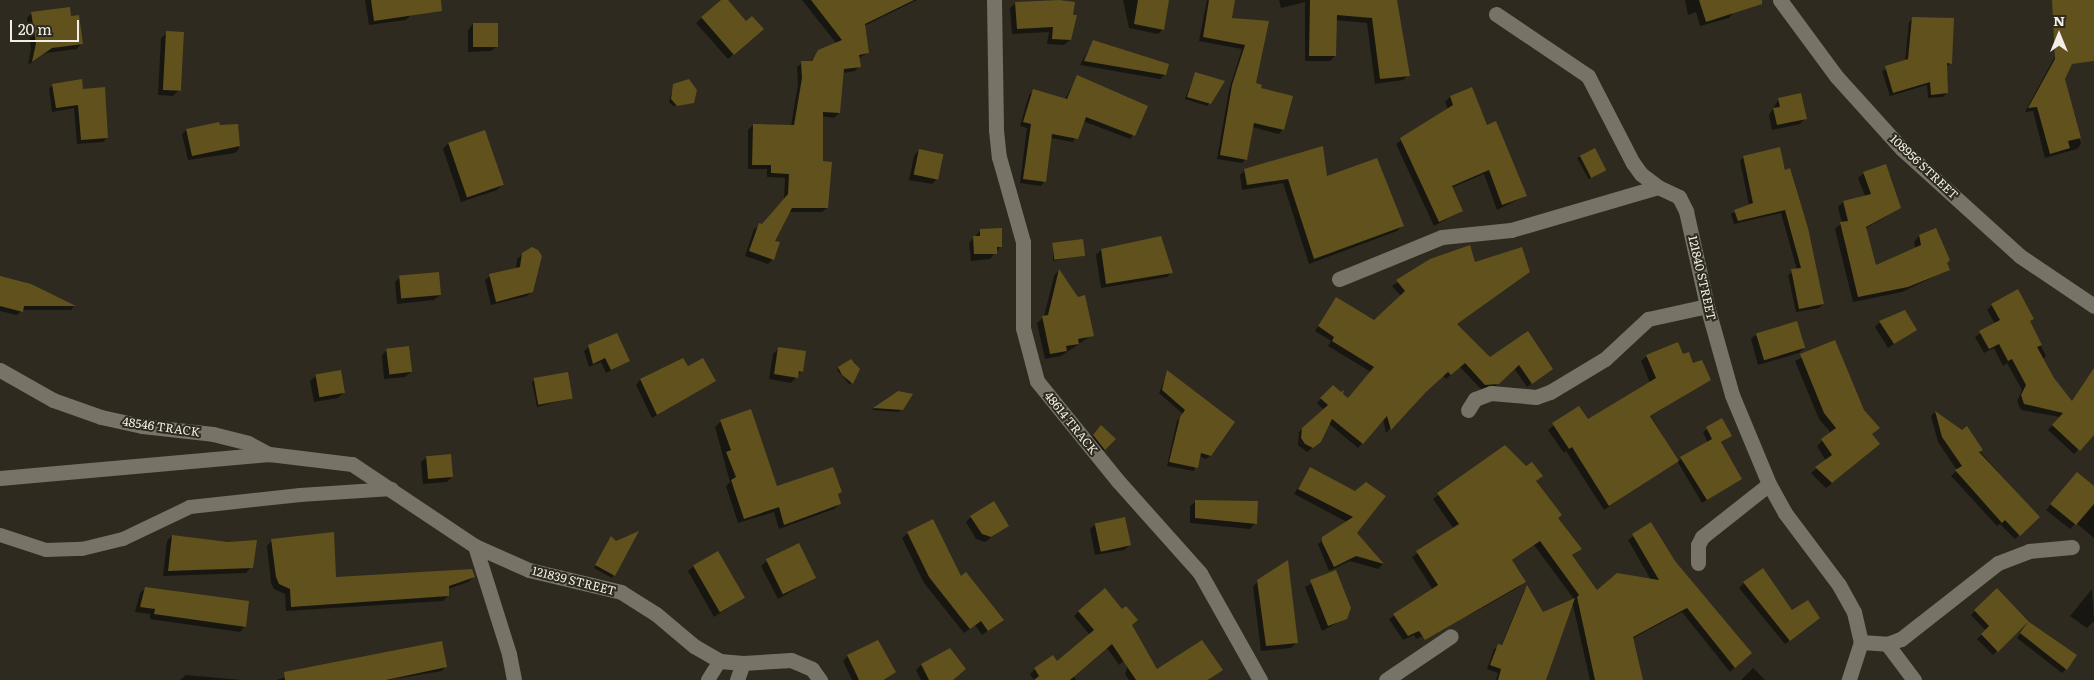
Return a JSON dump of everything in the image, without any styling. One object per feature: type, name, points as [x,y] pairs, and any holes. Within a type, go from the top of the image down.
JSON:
[{"type":"street","name":"48614 TRACK","points":[[994,0],[996,130],[999,157],[1023,242],[1023,328],[1037,381],[1113,475],[1200,573],[1260,680]]},
{"type":"street","name":"108956 STREET","points":[[1780,0],[1836,76],[1902,149],[2020,256],[2094,306]]},
{"type":"street","name":"121840 STREET","points":[[1496,14],[1588,76],[1633,163],[1641,174],[1658,187],[1679,197],[1686,211],[1707,306],[1732,395],[1769,484],[1785,513],[1839,585],[1854,612],[1861,642]]},
{"type":"street","points":[[1339,279],[1442,237],[1511,230],[1658,187]]},
{"type":"street","points":[[1468,410],[1475,399],[1491,393],[1536,397],[1550,392],[1605,359],[1648,319],[1707,306]]},
{"type":"street","name":"48546 TRACK","points":[[0,370],[53,400],[101,417],[142,426],[214,434],[248,443],[269,454]]},
{"type":"street","points":[[0,478],[269,454]]},
{"type":"street","name":"121839 STREET","points":[[269,454],[352,464],[475,546],[529,570],[621,592],[656,614],[694,646],[720,661],[743,663],[791,660],[812,669],[820,680]]},
{"type":"street","points":[[1698,563],[1698,545],[1702,537],[1769,484]]},
{"type":"street","points":[[475,546],[509,654],[514,680]]},
{"type":"street","points":[[1849,680],[1861,642],[1887,644],[1900,639],[1998,562],[2029,551],[2072,547]]},
{"type":"street","points":[[1386,680],[1451,636]]},
{"type":"street","points":[[1887,644],[1914,680]]},
{"type":"street","points":[[737,680],[743,663]]},
{"type":"lane","points":[[0,536],[46,550],[82,549],[123,538],[190,507],[300,495],[392,489]]},
{"type":"lane","points":[[708,680],[720,661]]},
{"type":"building","points":[[371,0],[441,0],[442,11],[374,21]]},
{"type":"building","points":[[721,0],[728,0],[746,21],[752,16],[764,29],[734,55],[701,17]]},
{"type":"building","points":[[811,0],[914,0],[865,24],[869,53],[859,55],[861,67],[844,69],[840,113],[823,112],[823,161],[832,162],[828,208],[792,208],[775,241],[780,242],[774,260],[749,251],[759,223],[762,224],[788,194],[789,174],[771,173],[771,165],[752,165],[753,124],[794,125],[802,78],[801,61],[812,61],[818,50],[842,40]]},
{"type":"building","points":[[1059,0],[1075,2],[1073,15],[1077,15],[1071,40],[1052,39],[1053,27],[1017,29],[1015,2]]},
{"type":"building","points":[[1138,0],[1169,0],[1164,30],[1134,24]]},
{"type":"building","points":[[1209,0],[1235,0],[1232,18],[1269,21],[1256,83],[1262,85],[1261,88],[1293,96],[1284,130],[1254,123],[1247,160],[1220,155],[1232,85],[1245,45],[1203,37]]},
{"type":"building","points":[[1310,0],[1397,0],[1410,76],[1380,79],[1372,18],[1337,15],[1336,56],[1309,56]]},
{"type":"building","points":[[1699,0],[1762,0],[1762,4],[1706,22]]},
{"type":"building","points":[[2052,0],[2094,0],[2094,61],[2072,64],[2065,79],[2081,138],[2068,141],[2070,148],[2050,154],[2037,107],[2028,108],[2055,59]]},
{"type":"building","points":[[70,7],[71,16],[79,15],[83,44],[52,48],[32,62],[36,43],[31,12]]},
{"type":"building","points":[[1912,17],[1954,18],[1952,64],[1947,63],[1948,93],[1931,95],[1930,82],[1893,93],[1885,66],[1908,59]]},
{"type":"building","points":[[473,23],[498,23],[498,47],[473,47]]},
{"type":"building","points":[[166,31],[184,32],[181,91],[163,90]]},
{"type":"building","points":[[1093,40],[1169,64],[1166,75],[1084,61]]},
{"type":"building","points":[[1195,72],[1225,81],[1211,104],[1187,97]]},
{"type":"building","points":[[1077,75],[1148,106],[1135,136],[1086,117],[1078,139],[1052,134],[1046,182],[1023,179],[1031,124],[1023,122],[1033,89],[1067,99]]},
{"type":"building","points":[[82,79],[83,89],[105,87],[108,138],[81,140],[78,105],[56,108],[52,84]]},
{"type":"building","points":[[689,79],[697,90],[694,103],[677,106],[671,99],[673,84]]},
{"type":"building","points":[[1472,87],[1487,125],[1496,121],[1527,196],[1502,205],[1489,170],[1452,186],[1463,211],[1439,222],[1400,138],[1453,105],[1450,96]]},
{"type":"building","points":[[1801,93],[1807,119],[1777,125],[1773,108],[1780,107],[1778,98]]},
{"type":"building","points":[[219,122],[220,125],[238,124],[240,146],[192,156],[186,129]]},
{"type":"building","points":[[485,130],[504,185],[467,198],[448,143]]},
{"type":"building","points":[[1323,146],[1327,176],[1377,158],[1404,226],[1314,259],[1288,179],[1247,185],[1244,169]]},
{"type":"building","points":[[1780,147],[1785,170],[1790,168],[1808,228],[1824,304],[1799,309],[1791,269],[1801,268],[1785,210],[1738,221],[1734,210],[1753,203],[1743,156]]},
{"type":"building","points":[[1595,148],[1606,170],[1591,178],[1580,156]]},
{"type":"building","points":[[919,149],[943,154],[938,180],[914,174]]},
{"type":"building","points":[[1886,164],[1901,208],[1866,227],[1876,265],[1921,245],[1919,235],[1936,228],[1950,260],[1947,263],[1950,270],[1908,287],[1858,297],[1840,222],[1848,221],[1843,201],[1871,194],[1863,172]]},
{"type":"building","points":[[1002,228],[1002,247],[997,247],[997,254],[974,254],[973,236],[980,236],[980,229]]},
{"type":"building","points":[[1161,236],[1173,273],[1106,284],[1101,249]]},
{"type":"building","points":[[1083,239],[1085,256],[1054,260],[1052,243]]},
{"type":"building","points":[[1470,245],[1475,262],[1522,247],[1530,272],[1457,324],[1490,357],[1528,331],[1553,369],[1532,384],[1519,365],[1499,384],[1485,385],[1465,363],[1451,375],[1448,372],[1426,392],[1391,430],[1387,416],[1363,444],[1332,419],[1321,442],[1313,448],[1305,444],[1301,438],[1302,428],[1328,405],[1320,398],[1333,385],[1341,392],[1344,390],[1343,394],[1348,398],[1374,367],[1332,341],[1334,337],[1318,326],[1336,297],[1374,320],[1405,291],[1396,280],[1430,259]]},
{"type":"building","points":[[532,247],[538,250],[542,256],[533,292],[496,302],[489,274],[520,267],[522,253]]},
{"type":"building","points":[[1059,269],[1078,297],[1085,295],[1094,336],[1078,339],[1079,344],[1066,346],[1067,351],[1050,354],[1042,316],[1048,315]]},
{"type":"building","points":[[439,272],[441,295],[401,298],[399,275]]},
{"type":"building","points":[[0,276],[31,284],[76,306],[24,306],[23,312],[0,306]]},
{"type":"building","points":[[2018,289],[2034,319],[2030,321],[2042,345],[2037,347],[2054,378],[2072,401],[2094,368],[2094,435],[2080,451],[2052,425],[2063,413],[2024,404],[2021,395],[2026,385],[2012,359],[2008,361],[1999,344],[1989,349],[1979,331],[2000,320],[1991,304]]},
{"type":"building","points":[[1905,310],[1917,330],[1894,344],[1879,321]]},
{"type":"building","points":[[1797,321],[1805,348],[1764,360],[1756,334]]},
{"type":"building","points":[[617,333],[630,361],[611,370],[605,358],[593,364],[588,345]]},
{"type":"building","points":[[1835,340],[1864,410],[1880,428],[1872,434],[1880,444],[1832,483],[1815,467],[1832,455],[1821,439],[1836,428],[1824,413],[1800,354]]},
{"type":"building","points":[[1678,342],[1683,354],[1689,352],[1693,363],[1702,360],[1711,380],[1650,416],[1679,461],[1609,506],[1572,447],[1569,449],[1552,423],[1579,406],[1588,419],[1656,378],[1646,355]]},
{"type":"building","points":[[409,346],[412,372],[389,375],[386,349]]},
{"type":"building","points":[[778,347],[806,351],[803,372],[799,371],[798,378],[774,374]]},
{"type":"building","points":[[683,358],[688,366],[703,358],[716,381],[657,415],[640,379]]},
{"type":"building","points":[[851,359],[860,369],[853,384],[842,375],[838,367]]},
{"type":"building","points":[[341,370],[345,393],[319,397],[315,375]]},
{"type":"building","points":[[1167,370],[1235,422],[1211,456],[1201,453],[1198,468],[1169,462],[1180,417],[1185,410],[1162,390]]},
{"type":"building","points":[[568,372],[573,399],[538,405],[534,378]]},
{"type":"building","points":[[898,391],[913,394],[903,410],[873,408]]},
{"type":"building","points":[[751,409],[777,486],[833,467],[842,492],[838,494],[841,504],[784,525],[779,507],[744,519],[731,480],[736,477],[726,452],[731,450],[720,420]]},
{"type":"building","points":[[1935,411],[1962,430],[1967,426],[1983,450],[1979,452],[2040,517],[2020,536],[2005,520],[2002,523],[1955,470],[1962,466],[1942,437]]},
{"type":"building","points":[[1722,418],[1732,436],[1721,442],[1742,479],[1707,500],[1680,457],[1712,439],[1706,427]]},
{"type":"building","points":[[1101,425],[1116,439],[1105,450],[1093,435]]},
{"type":"building","points":[[1505,445],[1526,466],[1532,462],[1543,476],[1536,481],[1562,515],[1558,518],[1582,549],[1572,555],[1597,590],[1617,573],[1659,580],[1632,534],[1651,522],[1675,561],[1752,653],[1735,668],[1687,608],[1633,637],[1643,680],[1595,680],[1577,597],[1579,595],[1540,541],[1512,560],[1526,582],[1425,640],[1419,631],[1408,636],[1393,614],[1438,585],[1416,551],[1459,524],[1437,493]]},
{"type":"building","points":[[451,454],[453,477],[428,479],[426,456]]},
{"type":"building","points":[[1310,467],[1355,491],[1366,482],[1386,496],[1357,533],[1384,564],[1356,556],[1334,567],[1322,542],[1322,537],[1353,517],[1298,489]]},
{"type":"building","points":[[2077,472],[2094,486],[2094,504],[2076,525],[2050,504]]},
{"type":"building","points":[[1195,500],[1258,501],[1257,524],[1195,518]]},
{"type":"building","points":[[994,501],[1009,526],[991,537],[982,534],[970,516]]},
{"type":"building","points":[[1125,517],[1131,545],[1101,552],[1095,523]]},
{"type":"building","points":[[933,519],[961,576],[966,572],[1004,620],[988,631],[981,621],[970,629],[929,577],[907,532]]},
{"type":"building","points":[[639,531],[615,576],[595,565],[611,536],[616,541]]},
{"type":"building","points":[[334,532],[336,577],[472,569],[475,577],[449,586],[449,596],[291,607],[290,589],[279,584],[276,577],[271,539]]},
{"type":"building","points":[[172,535],[228,542],[257,540],[253,568],[168,571]]},
{"type":"building","points":[[799,543],[816,578],[783,594],[766,559]]},
{"type":"building","points":[[718,551],[745,598],[720,612],[693,566]]},
{"type":"building","points":[[1288,560],[1298,643],[1266,646],[1257,580]]},
{"type":"building","points":[[1763,568],[1792,610],[1808,600],[1820,618],[1790,641],[1743,582]]},
{"type":"building","points":[[1336,570],[1351,608],[1347,619],[1328,626],[1310,580]]},
{"type":"building","points":[[1527,585],[1543,612],[1575,598],[1546,680],[1498,680],[1501,669],[1490,665],[1498,644],[1502,645]]},
{"type":"building","points":[[145,587],[249,601],[246,627],[154,614],[155,609],[140,607]]},
{"type":"building","points":[[1105,588],[1122,609],[1126,606],[1138,620],[1132,625],[1157,669],[1202,640],[1223,670],[1208,680],[1136,680],[1112,644],[1070,680],[1034,680],[1039,676],[1034,668],[1053,655],[1057,661],[1094,630],[1078,611]]},
{"type":"building","points":[[1997,588],[2029,622],[2077,655],[2067,670],[2020,633],[2028,622],[1998,652],[1981,634],[1989,626],[1974,610]]},
{"type":"building","points":[[878,640],[896,672],[884,680],[859,680],[847,655]]},
{"type":"building","points":[[442,641],[447,667],[386,680],[285,680],[284,672]]},
{"type":"building","points":[[950,648],[966,669],[953,680],[929,680],[921,664]]}]
